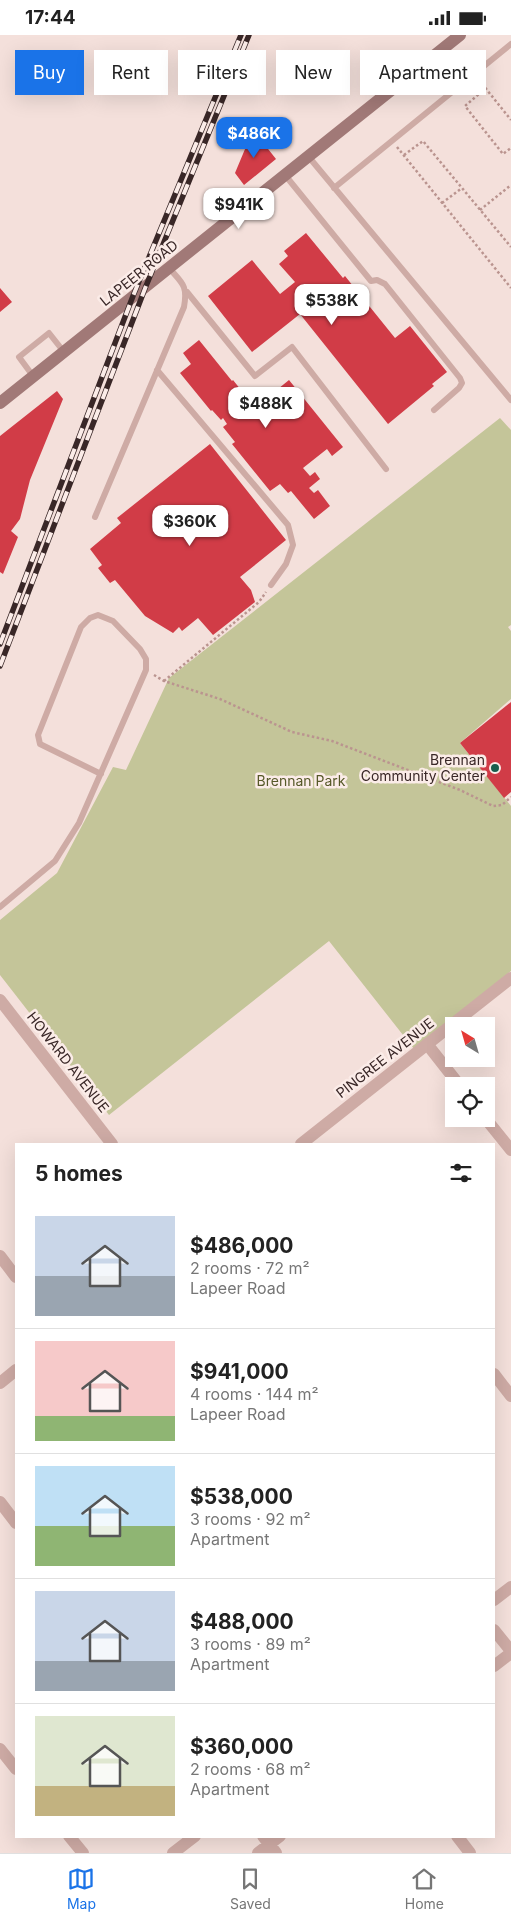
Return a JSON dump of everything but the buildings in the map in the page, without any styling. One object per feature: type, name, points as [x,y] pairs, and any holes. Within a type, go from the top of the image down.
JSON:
[{"type":"main road","name":"LAPEER ROAD","points":[[0,403],[460,35]]},
{"type":"street","name":"PINGREE AVENUE","points":[[307,1142],[511,978]]},
{"type":"street","name":"HOWARD AVENUE","points":[[0,1000],[111,1143]]},
{"type":"street","points":[[427,1044],[453,1077]]},
{"type":"street","points":[[492,1127],[511,1150]]},
{"type":"street","points":[[0,1256],[15,1276]]},
{"type":"street","points":[[0,1383],[15,1371]]},
{"type":"street","points":[[495,1375],[511,1396]]},
{"type":"street","points":[[0,1502],[15,1522]]},
{"type":"street","points":[[495,1599],[511,1587]]},
{"type":"street","points":[[495,1631],[511,1652],[495,1665]]},
{"type":"street","points":[[0,1749],[15,1768]]},
{"type":"street","points":[[71,1838],[83,1853]]},
{"type":"street","points":[[173,1853],[192,1838]]},
{"type":"street","points":[[459,1838],[470,1853]]},
{"type":"street","points":[[258,1853],[269,1845]]},
{"type":"lane","points":[[486,63],[511,43]]},
{"type":"lane","points":[[334,188],[447,95]]},
{"type":"lane","points":[[308,156],[511,400]]},
{"type":"lane","points":[[285,175],[371,281],[377,280],[385,284],[460,378],[462,383],[459,388],[434,410]]},
{"type":"lane","points":[[169,268],[255,376],[292,347],[386,469]]},
{"type":"lane","points":[[95,517],[184,307],[187,292]]},
{"type":"lane","points":[[34,376],[19,357],[49,333],[64,352]]},
{"type":"lane","points":[[157,370],[288,525],[293,545],[286,564],[271,585]]},
{"type":"lane","points":[[0,907],[55,861],[79,823],[101,774],[146,670],[146,659],[140,649],[114,621],[98,615],[90,618],[81,627],[38,735],[40,744],[101,774]]},
{"type":"path","points":[[486,88],[511,120]]},
{"type":"path","points":[[478,95],[466,106],[503,154],[511,148]]},
{"type":"path","points":[[392,140],[511,288]]},
{"type":"path","points":[[404,155],[422,141],[511,247]]},
{"type":"path","points":[[480,210],[511,185]]},
{"type":"path","points":[[442,203],[462,188]]},
{"type":"path","points":[[164,681],[259,602],[271,585]]},
{"type":"path","points":[[146,670],[164,681],[220,699],[292,731],[332,741],[460,790],[493,806],[502,805],[511,797]]},
{"type":"green space","name":"Brennan Park","points":[[500,418],[511,430],[511,625],[508,627],[511,631],[511,699],[460,743],[511,806],[511,971],[454,1017],[445,1017],[445,1024],[414,1049],[329,941],[109,1115],[0,975],[0,920],[57,873],[113,767],[126,770],[169,678]]},
{"type":"railway","points":[[0,644],[133,296],[241,35]]},
{"type":"railway","points":[[0,666],[146,286],[249,35]]},
{"type":"place","name":"Brennan Community Center","points":[[495,768]]}]
